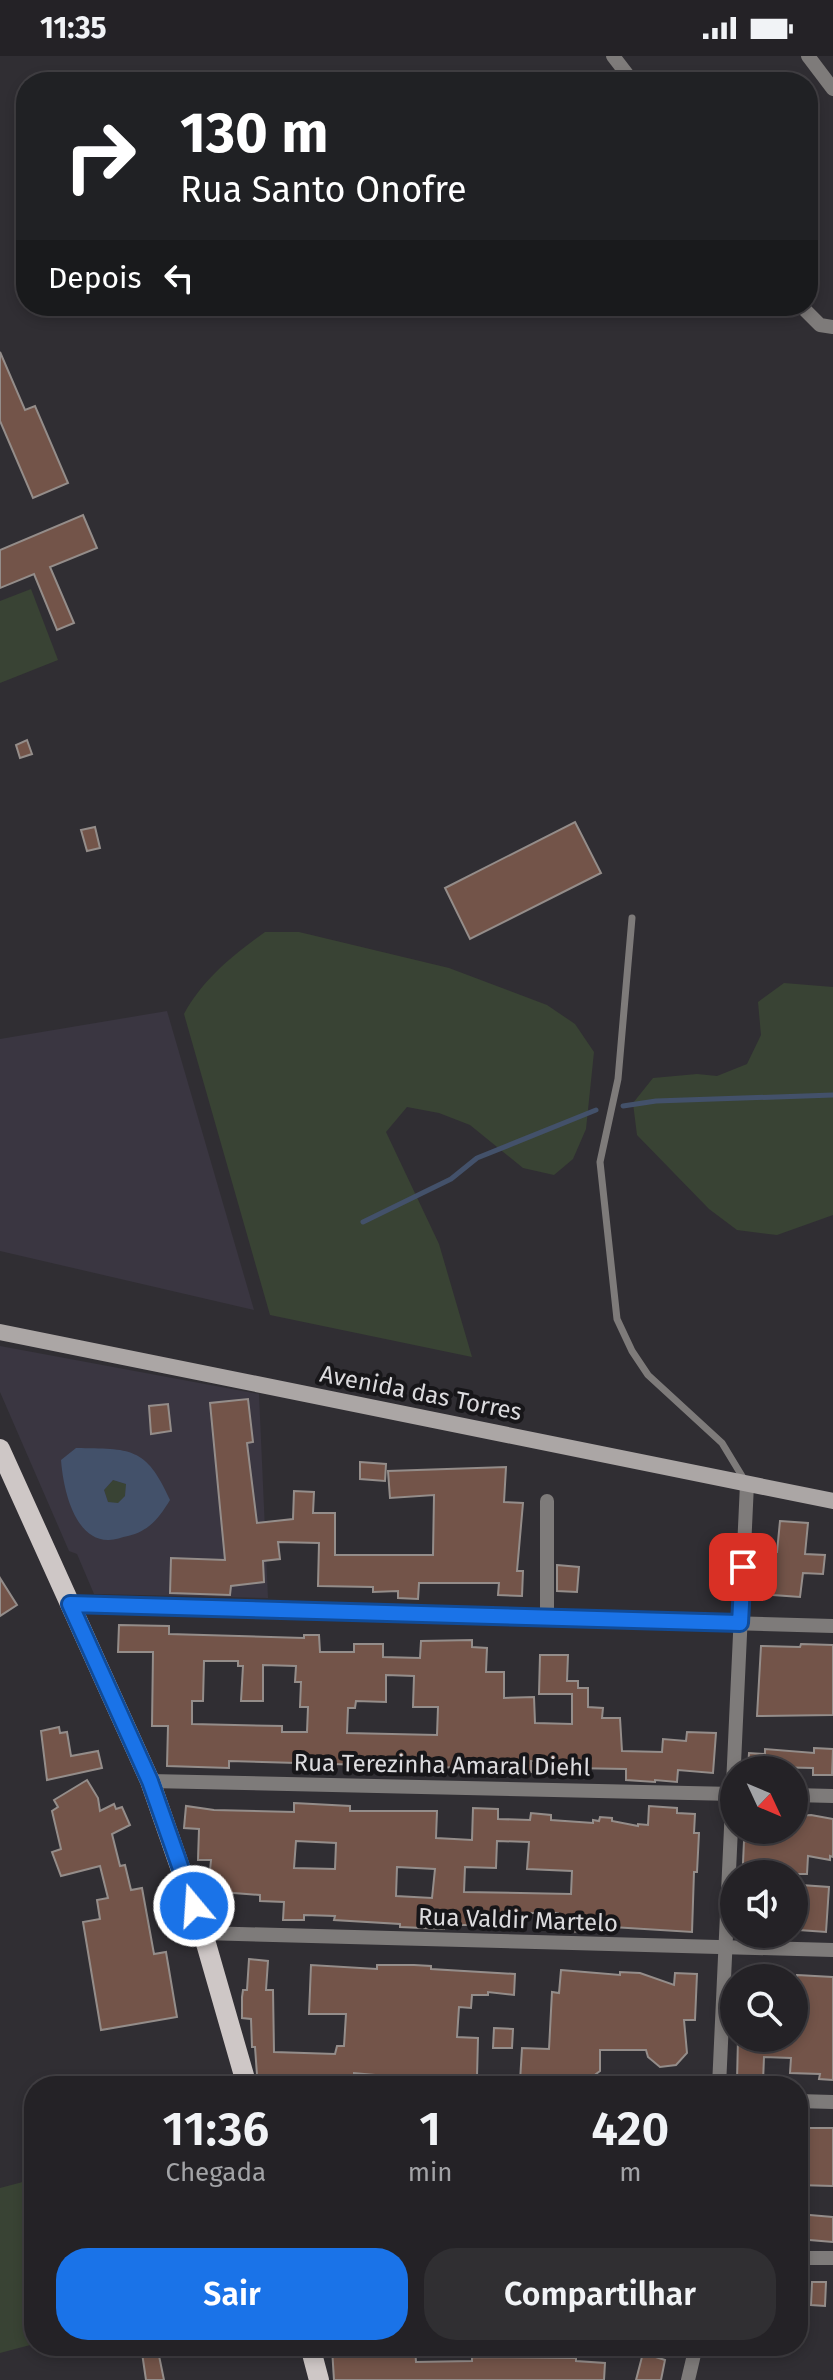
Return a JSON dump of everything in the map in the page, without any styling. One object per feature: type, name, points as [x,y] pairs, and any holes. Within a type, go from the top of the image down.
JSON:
[{"type":"main road","name":"Avenida das Torres","points":[[0,1332],[833,1501]]},
{"type":"main road","points":[[0,1449],[150,1781],[203,1933],[244,2076]]},
{"type":"main road","points":[[313,2356],[319,2380]]},
{"type":"street","points":[[613,56],[625,72]]},
{"type":"street","points":[[808,56],[833,89]]},
{"type":"street","points":[[811,316],[820,325],[833,327]]},
{"type":"street","points":[[735,1756],[747,1484]]},
{"type":"street","points":[[547,1501],[547,1618]]},
{"type":"street","points":[[70,1604],[833,1626]]},
{"type":"street","name":"Rua Terezinha Amaral Diehl","points":[[150,1781],[720,1794]]},
{"type":"street","points":[[808,1795],[833,1796]]},
{"type":"street","name":"Rua Valdir Martelo","points":[[203,1933],[720,1947]]},
{"type":"street","points":[[720,2076],[726,1948]]},
{"type":"street","name":"Rua Valdir Martelo","points":[[762,1948],[833,1950]]},
{"type":"street","points":[[808,2101],[833,2102]]},
{"type":"street","points":[[808,2258],[833,2258]]},
{"type":"street","points":[[688,2380],[694,2356]]},
{"type":"lane","points":[[632,918],[618,1079],[600,1162],[617,1319],[648,1375],[722,1443],[747,1484]]},
{"type":"shaded area","points":[[167,1011],[254,1310],[0,1251],[0,1039]]},
{"type":"shaded area","points":[[0,1346],[259,1394],[268,1598],[94,1594],[77,1554],[69,1551],[0,1392]]},
{"type":"green space","points":[[31,589],[58,660],[0,683],[0,601]]},
{"type":"green space","points":[[265,932],[299,932],[449,968],[547,1005],[575,1024],[594,1052],[586,1129],[573,1159],[554,1175],[523,1168],[470,1125],[439,1113],[407,1107],[386,1132],[439,1244],[472,1357],[270,1315],[184,1014],[220,968]]},
{"type":"green space","points":[[784,983],[833,987],[833,1215],[777,1235],[737,1230],[709,1209],[637,1135],[633,1103],[653,1078],[697,1074],[717,1076],[747,1064],[761,1035],[758,1002]]},
{"type":"green space","points":[[113,1480],[127,1484],[125,1496],[118,1504],[108,1502],[104,1490]]},
{"type":"green space","points":[[24,2182],[24,2347],[0,2353],[0,2188]]},
{"type":"water","points":[[76,1448],[110,1449],[134,1454],[153,1469],[170,1500],[157,1518],[142,1531],[114,1540],[97,1538],[87,1532],[73,1510],[64,1484],[61,1460]],"holes":[[[113,1480],[126,1484],[125,1496],[118,1503],[108,1502],[104,1490]]]},
{"type":"building","points":[[0,352],[25,410],[35,406],[68,483],[33,498],[0,421]]},
{"type":"building","points":[[83,515],[97,548],[50,567],[74,623],[57,630],[34,574],[0,588],[0,550]]},
{"type":"building","points":[[27,740],[32,754],[20,758],[16,745]]},
{"type":"building","points":[[575,822],[601,873],[470,939],[445,888]]},
{"type":"building","points":[[95,827],[100,848],[87,851],[81,830]]},
{"type":"building","points":[[248,1399],[253,1442],[247,1443],[257,1523],[293,1519],[294,1491],[314,1492],[313,1513],[335,1513],[335,1555],[433,1555],[434,1495],[390,1498],[388,1471],[506,1467],[504,1502],[523,1503],[517,1571],[523,1571],[522,1596],[498,1595],[499,1583],[419,1583],[418,1599],[398,1598],[398,1591],[373,1592],[373,1587],[318,1586],[319,1543],[278,1542],[280,1559],[263,1561],[264,1582],[231,1586],[230,1595],[170,1593],[171,1558],[225,1560],[210,1403]]},
{"type":"building","points":[[168,1404],[171,1431],[151,1434],[149,1406]]},
{"type":"building","points":[[360,1462],[386,1464],[385,1481],[360,1479]]},
{"type":"building","points":[[780,1521],[808,1523],[805,1554],[825,1555],[823,1574],[803,1573],[800,1597],[773,1595],[775,1572],[765,1572],[766,1551],[777,1552]]},
{"type":"building","points":[[557,1565],[579,1567],[577,1592],[557,1591]]},
{"type":"building","points":[[0,1578],[17,1605],[0,1616]]},
{"type":"building","points":[[119,1625],[169,1626],[169,1634],[304,1638],[304,1635],[319,1635],[320,1652],[354,1652],[354,1644],[383,1644],[383,1657],[420,1658],[421,1641],[472,1640],[472,1647],[487,1648],[486,1672],[504,1672],[504,1698],[534,1697],[535,1723],[572,1724],[572,1694],[539,1694],[540,1655],[568,1655],[567,1681],[578,1681],[578,1688],[588,1688],[588,1707],[603,1708],[602,1718],[620,1718],[622,1751],[662,1752],[663,1739],[686,1741],[687,1732],[716,1733],[713,1773],[678,1770],[677,1782],[626,1780],[626,1769],[571,1768],[571,1761],[531,1761],[531,1772],[526,1774],[503,1772],[504,1769],[229,1761],[229,1768],[167,1766],[168,1726],[152,1726],[153,1652],[118,1652]],"holes":[[[204,1661],[238,1661],[238,1666],[243,1666],[241,1701],[263,1701],[263,1665],[296,1666],[295,1682],[301,1682],[300,1707],[308,1707],[307,1732],[282,1732],[282,1726],[192,1724],[192,1701],[203,1701]],[[386,1675],[414,1676],[413,1707],[438,1707],[437,1735],[347,1733],[348,1708],[355,1708],[356,1701],[386,1702]]]},
{"type":"building","points":[[801,1644],[833,1645],[833,1715],[757,1716],[761,1646],[800,1647]]},
{"type":"building","points":[[59,1727],[60,1733],[67,1732],[71,1756],[98,1751],[102,1768],[47,1780],[41,1731]]},
{"type":"building","points":[[814,1748],[833,1749],[832,1775],[813,1775],[813,1768],[808,1768],[808,1756],[749,1756],[749,1753],[765,1754],[765,1749],[814,1753]]},
{"type":"building","points":[[87,1780],[98,1798],[100,1811],[114,1804],[116,1809],[122,1807],[130,1825],[112,1834],[120,1866],[125,1865],[131,1890],[142,1888],[154,1954],[166,1952],[177,2017],[101,2030],[83,1922],[100,1919],[97,1900],[108,1898],[100,1866],[61,1876],[52,1852],[61,1849],[52,1811],[58,1807],[54,1800]]},
{"type":"building","points":[[294,1803],[350,1806],[350,1811],[437,1811],[436,1838],[472,1840],[473,1808],[498,1809],[498,1819],[530,1820],[531,1813],[551,1815],[551,1820],[593,1823],[600,1817],[612,1818],[612,1821],[638,1826],[648,1825],[649,1806],[677,1808],[677,1813],[695,1814],[694,1833],[699,1833],[692,1932],[612,1927],[604,1928],[604,1931],[558,1932],[558,1913],[520,1913],[519,1925],[459,1925],[444,1926],[444,1929],[334,1920],[335,1916],[304,1915],[304,1920],[283,1920],[284,1902],[260,1901],[260,1895],[208,1891],[211,1860],[198,1860],[199,1829],[184,1828],[186,1806],[214,1810],[294,1812]],"holes":[[[296,1841],[336,1843],[335,1869],[294,1868]],[[497,1841],[529,1842],[527,1869],[572,1871],[571,1894],[464,1892],[465,1867],[496,1868]],[[397,1867],[435,1869],[432,1898],[396,1896]]]},
{"type":"building","points":[[808,1815],[833,1819],[833,1857],[830,1856],[830,1860],[808,1856],[808,1860],[743,1860],[744,1844],[808,1844]]},
{"type":"building","points":[[808,1886],[829,1887],[826,1932],[808,1931]]},
{"type":"building","points":[[249,1959],[268,1961],[266,1990],[273,1990],[274,2052],[335,2054],[337,2046],[344,2046],[346,2014],[309,2014],[311,1965],[377,1969],[377,1965],[414,1965],[431,1966],[431,1969],[515,1974],[514,1995],[488,1992],[488,1995],[472,1995],[471,2008],[459,2007],[457,2037],[478,2038],[477,2076],[354,2073],[257,2075],[251,2019],[242,2018],[243,1990],[247,1990]]},
{"type":"building","points":[[561,1970],[620,1975],[620,1972],[640,1973],[674,1985],[675,1973],[697,1974],[695,2020],[684,2020],[687,2053],[676,2065],[660,2067],[648,2057],[646,2050],[600,2050],[600,2071],[593,2076],[520,2076],[522,2048],[549,2049],[552,1992],[559,1993]]},
{"type":"building","points":[[808,1976],[833,1977],[833,2080],[819,2079],[820,2074],[790,2073],[791,2058],[764,2057],[763,2076],[737,2076],[738,2052],[808,2052]]},
{"type":"building","points":[[494,2028],[513,2029],[512,2048],[493,2048]]},
{"type":"building","points":[[808,2128],[833,2128],[833,2186],[808,2185]]},
{"type":"building","points":[[808,2215],[833,2217],[833,2242],[808,2240]]},
{"type":"building","points":[[812,2282],[826,2282],[825,2306],[811,2305]]},
{"type":"building","points":[[142,2356],[159,2356],[164,2380],[146,2380]]},
{"type":"building","points":[[332,2356],[416,2356],[416,2362],[472,2361],[472,2357],[576,2358],[576,2361],[605,2363],[604,2380],[334,2380]]},
{"type":"building","points":[[642,2356],[665,2360],[661,2380],[636,2380]]},
{"type":"waterway","points":[[623,1106],[656,1101],[833,1095]]},
{"type":"waterway","points":[[363,1222],[451,1179],[477,1158],[596,1110]]},
{"type":"route","points":[[194,1906],[150,1781],[70,1604],[740,1623],[743,1567]]}]
